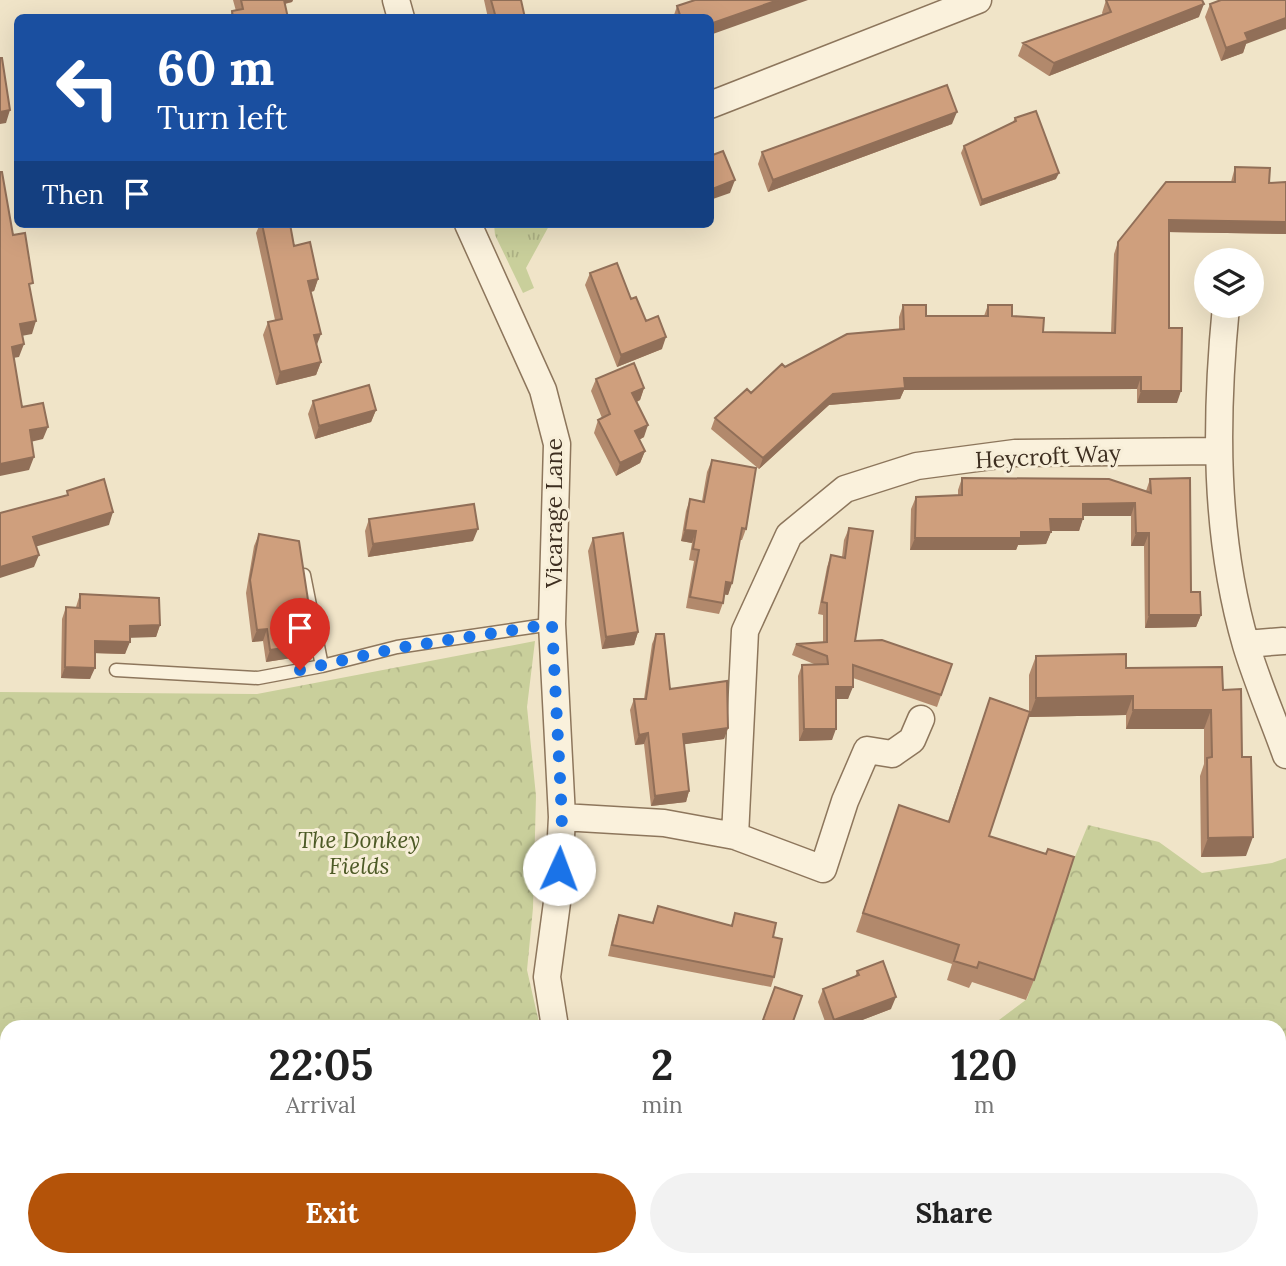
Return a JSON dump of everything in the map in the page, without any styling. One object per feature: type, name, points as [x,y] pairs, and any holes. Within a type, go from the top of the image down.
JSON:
[{"type":"street","points":[[714,103],[978,0]]},
{"type":"street","name":"Vicarage Lane","points":[[470,228],[543,390],[557,444],[552,624],[562,817],[558,895],[547,976],[554,1020]]},
{"type":"street","points":[[1225,318],[1217,452],[1227,553],[1245,644],[1286,755]]},
{"type":"street","name":"Heycroft Way","points":[[735,836],[744,631],[789,535],[845,489],[916,466],[1015,453],[1217,452]]},
{"type":"street","points":[[1245,644],[1283,641]]},
{"type":"street","points":[[562,817],[664,823],[735,836],[823,869],[845,801],[867,750],[892,754],[912,740],[921,719]]},
{"type":"lane","points":[[304,575],[322,666]]},
{"type":"lane","points":[[116,670],[258,678],[397,648],[552,624]]},
{"type":"green space","points":[[494,228],[548,228],[526,268],[534,288],[523,293],[495,235]]},
{"type":"green space","name":"The Donkey Fields","points":[[535,641],[527,707],[536,796],[533,908],[527,970],[538,1020],[0,1020],[0,692],[257,694]]},
{"type":"green space","points":[[1088,825],[1159,842],[1202,873],[1272,863],[1286,858],[1286,1020],[999,1020],[1027,999],[1067,876]]},
{"type":"building","points":[[241,0],[284,0],[287,14],[232,14],[232,11],[243,9]]},
{"type":"building","points":[[491,0],[521,0],[524,14],[495,14]]},
{"type":"building","points":[[695,0],[778,0],[714,23],[714,14],[680,14],[677,6]]},
{"type":"building","points":[[1106,0],[1202,0],[1204,4],[1054,63],[1023,43],[1111,12]]},
{"type":"building","points":[[1221,0],[1286,0],[1286,18],[1245,33],[1248,40],[1226,48],[1210,4]]},
{"type":"building","points":[[0,58],[10,110],[0,112]]},
{"type":"building","points":[[947,85],[957,112],[773,180],[762,152]]},
{"type":"building","points":[[1036,111],[1059,173],[982,200],[964,146],[1016,121],[1015,118]]},
{"type":"building","points":[[723,151],[735,180],[714,188],[714,154]]},
{"type":"building","points":[[1235,167],[1270,168],[1269,183],[1286,182],[1286,222],[1169,220],[1169,328],[1182,328],[1181,391],[1141,391],[1141,377],[904,378],[905,388],[833,394],[763,458],[715,418],[747,389],[751,393],[782,364],[785,367],[847,334],[904,329],[903,305],[926,305],[926,316],[988,316],[988,305],[1012,305],[1012,316],[1044,318],[1043,332],[1115,333],[1118,242],[1166,182],[1235,182]]},
{"type":"building","points":[[0,172],[13,235],[25,233],[33,283],[29,284],[36,321],[20,324],[24,344],[12,347],[22,407],[43,403],[48,427],[30,430],[34,457],[0,464]]},
{"type":"building","points":[[263,228],[291,228],[294,246],[310,242],[318,279],[308,281],[321,334],[314,335],[321,362],[280,372],[268,322],[282,319]]},
{"type":"building","points":[[617,263],[631,299],[636,297],[646,321],[658,316],[666,337],[621,355],[590,273]]},
{"type":"building","points":[[634,363],[644,388],[632,393],[648,425],[635,431],[645,451],[620,463],[598,420],[610,414],[596,379]]},
{"type":"building","points":[[369,385],[376,410],[319,426],[313,401]]},
{"type":"building","points":[[712,460],[756,468],[746,529],[742,528],[732,583],[726,582],[723,603],[690,597],[699,550],[693,549],[696,531],[685,530],[690,499],[704,502]]},
{"type":"building","points":[[962,478],[1109,479],[1151,493],[1150,479],[1190,478],[1191,592],[1200,592],[1201,615],[1149,615],[1149,533],[1136,533],[1135,503],[1083,504],[1083,519],[1050,519],[1051,532],[1021,532],[1021,538],[915,538],[916,497],[962,495]]},
{"type":"building","points":[[104,479],[113,512],[33,537],[39,555],[0,567],[0,513],[68,495],[67,491]]},
{"type":"building","points":[[474,504],[478,529],[373,544],[369,519]]},
{"type":"building","points":[[849,528],[873,531],[855,641],[882,640],[952,664],[941,695],[853,665],[853,687],[836,687],[836,729],[804,729],[802,665],[828,664],[827,656],[796,644],[827,642],[827,603],[822,602],[831,555],[845,558]]},
{"type":"building","points":[[623,533],[638,632],[606,637],[593,538]]},
{"type":"building","points":[[259,534],[299,541],[310,613],[306,614],[308,627],[300,629],[303,645],[270,650],[267,629],[257,630],[250,580]]},
{"type":"building","points":[[80,594],[159,598],[160,625],[130,626],[130,642],[95,641],[95,668],[65,667],[66,607],[80,608]]},
{"type":"building","points":[[656,634],[664,634],[670,689],[727,681],[728,728],[683,734],[689,791],[655,796],[648,733],[639,735],[634,699],[646,699]]},
{"type":"building","points":[[1126,654],[1126,668],[1222,667],[1223,690],[1241,689],[1242,757],[1251,757],[1253,837],[1208,838],[1207,758],[1212,757],[1211,710],[1133,710],[1133,696],[1036,698],[1036,656]]},
{"type":"building","points":[[990,698],[1030,712],[989,836],[1046,854],[1048,849],[1074,857],[1034,980],[979,962],[977,968],[954,961],[959,945],[863,913],[899,805],[949,822]]},
{"type":"building","points":[[658,906],[732,926],[735,913],[776,923],[773,937],[782,939],[774,977],[612,945],[619,915],[653,923]]},
{"type":"building","points":[[883,961],[896,997],[834,1020],[823,989],[859,975],[857,971]]},
{"type":"building","points":[[775,987],[802,996],[793,1020],[763,1020]]},
{"type":"route","points":[[300,670],[397,648],[552,624],[562,817],[559,869]]}]
